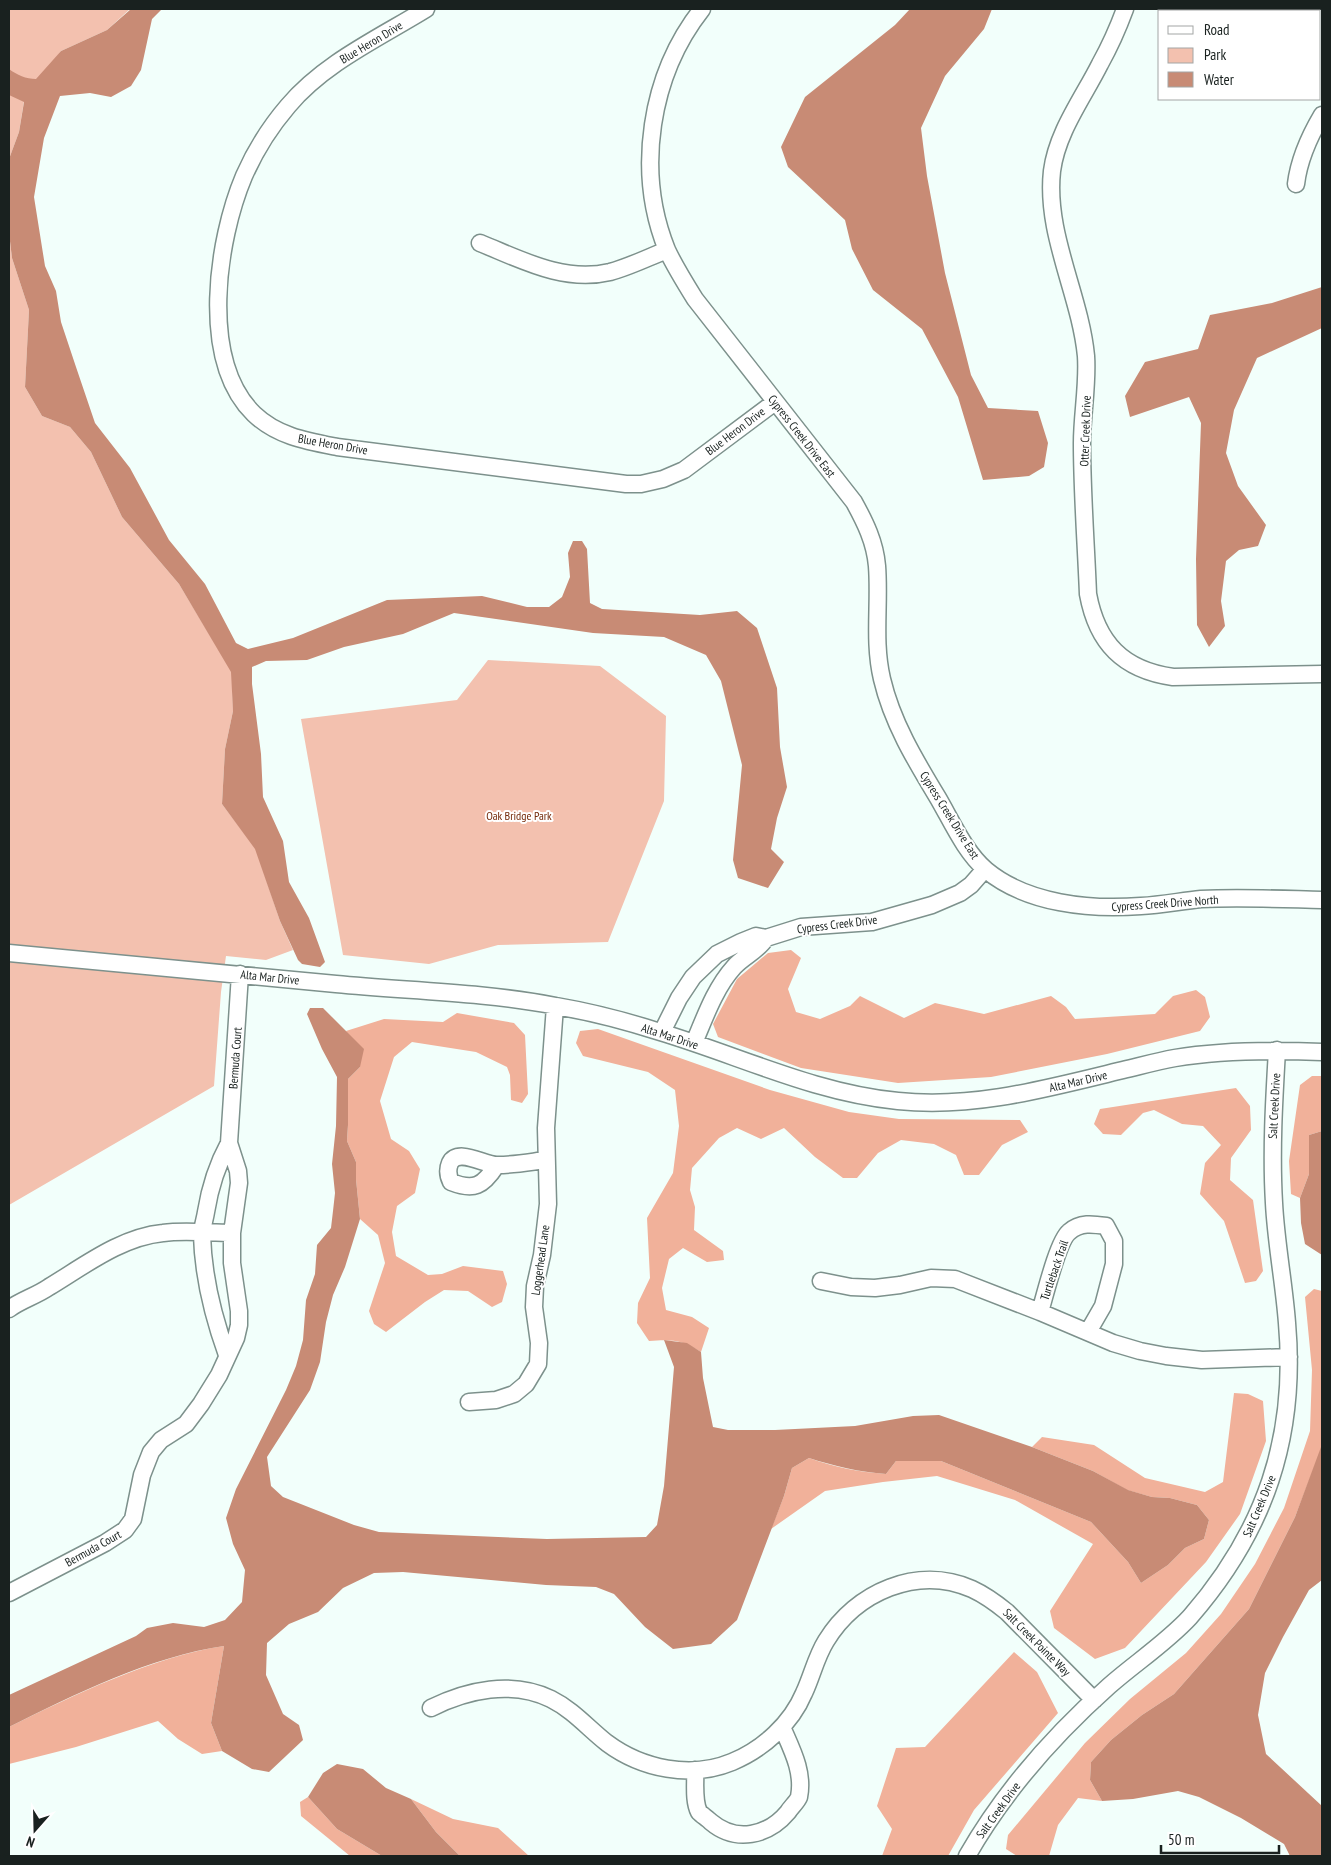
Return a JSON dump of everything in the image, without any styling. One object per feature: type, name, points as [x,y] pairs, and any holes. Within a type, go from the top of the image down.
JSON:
[{"type":"street","name":"Blue Heron Drive","points":[[426,9],[332,66],[309,84],[288,105],[272,126],[244,177],[226,237],[220,279],[219,306],[224,357],[230,376],[244,402],[268,425],[297,439],[346,448],[626,484],[641,484],[664,479],[684,470],[775,402]]},
{"type":"street","name":"Cypress Creek Drive East","points":[[702,9],[681,40],[671,61],[660,89],[653,119],[650,149],[651,179],[656,209],[667,250],[695,299],[854,502],[865,522],[873,542],[877,564],[877,639],[879,667],[885,694],[895,720],[915,760],[972,856],[986,869]]},
{"type":"street","name":"Otter Creek Drive","points":[[1125,9],[1101,63],[1066,126],[1052,170],[1054,224],[1081,325],[1086,357],[1086,389],[1082,441],[1088,594],[1091,612],[1098,629],[1117,654],[1129,664],[1157,675],[1172,677],[1322,674]]},
{"type":"street","points":[[1296,184],[1302,155],[1322,115]]},
{"type":"street","points":[[480,244],[551,271],[573,276],[588,276],[611,272],[667,250]]},
{"type":"street","name":"Cypress Creek Drive North","points":[[986,869],[1003,882],[1023,891],[1054,901],[1086,906],[1142,906],[1200,899],[1322,900]]},
{"type":"street","name":"Cypress Creek Drive","points":[[662,1032],[679,998],[693,977],[717,954],[756,936],[766,938],[801,927],[872,922],[932,905],[960,893],[971,885],[986,869]]},
{"type":"street","name":"Cypress Creek Drive","points":[[694,1043],[721,984],[734,967],[746,955],[760,947],[766,938]]},
{"type":"street","name":"Alta Mar Drive","points":[[9,953],[508,998],[602,1016],[662,1032],[813,1085],[855,1095],[898,1101],[941,1104],[974,1102],[1016,1096],[1174,1058],[1228,1052],[1277,1050],[1322,1052]]},
{"type":"street","name":"Bermuda Court","points":[[9,1593],[105,1543],[125,1530],[133,1519],[142,1475],[151,1452],[161,1440],[186,1424],[201,1404],[219,1375],[236,1338],[239,1325],[239,1311],[232,1263],[232,1233],[238,1171],[229,1143],[240,974]]},
{"type":"street","name":"Loggerhead Lane","points":[[469,1402],[496,1400],[514,1394],[526,1384],[538,1364],[539,1343],[534,1307],[535,1286],[542,1255],[548,1204],[546,1160],[547,1108],[555,1006]]},
{"type":"street","name":"Salt Creek Drive","points":[[967,1856],[998,1808],[1029,1768],[1058,1736],[1094,1700],[1187,1620],[1209,1594],[1238,1552],[1265,1497],[1276,1466],[1288,1402],[1289,1358],[1287,1323],[1274,1205],[1272,1148],[1277,1050]]},
{"type":"street","name":"Bermuda Court","points":[[227,1355],[215,1318],[204,1259],[202,1233],[213,1179],[229,1143]]},
{"type":"street","points":[[496,1166],[546,1160]]},
{"type":"street","name":"Turtleback Trail","points":[[1040,1312],[1062,1242],[1069,1232],[1083,1224],[1106,1226],[1114,1241],[1114,1264],[1103,1306],[1088,1332]]},
{"type":"street","points":[[9,1309],[36,1296],[101,1255],[125,1244],[163,1232],[232,1233]]},
{"type":"street","name":"Turtleback Trail","points":[[821,1281],[851,1287],[876,1288],[943,1277],[955,1279],[1131,1348],[1166,1356],[1202,1360],[1289,1358]]},
{"type":"street","name":"Salt Creek Pointe Way","points":[[431,1708],[461,1695],[482,1690],[509,1689],[530,1692],[550,1698],[568,1709],[607,1743],[626,1755],[665,1768],[710,1769],[745,1756],[768,1741],[782,1727],[794,1712],[804,1694],[825,1643],[834,1629],[850,1611],[876,1593],[896,1585],[916,1581],[938,1580],[972,1589],[994,1601],[1094,1700]]},
{"type":"street","points":[[695,1770],[696,1798],[700,1812],[715,1826],[734,1834],[755,1835],[780,1821],[798,1799],[800,1774],[793,1751],[782,1727]]},
{"type":"green space","points":[[9,9],[130,9],[107,30],[61,51],[24,101],[19,132],[9,159]]},
{"type":"green space","points":[[9,233],[12,258],[29,310],[25,387],[42,416],[70,427],[91,452],[122,517],[179,584],[232,672],[233,711],[225,749],[222,804],[256,849],[280,921],[293,950],[266,960],[226,956],[221,992],[214,1086],[9,1205]]},
{"type":"green space","name":"Oak Bridge Park","points":[[488,660],[600,666],[666,716],[664,801],[608,942],[498,945],[429,964],[343,955],[301,719],[457,700]]},
{"type":"shaded area","points":[[791,950],[801,958],[788,989],[796,1012],[820,1019],[850,1006],[860,996],[904,1018],[935,1003],[984,1014],[1051,996],[1066,1007],[1075,1019],[1155,1014],[1173,996],[1196,990],[1205,997],[1210,1017],[1200,1031],[1107,1054],[991,1077],[898,1083],[801,1068],[718,1037],[713,1024],[737,979],[768,953]]},
{"type":"shaded area","points":[[457,1013],[514,1023],[525,1035],[528,1094],[522,1103],[511,1100],[510,1075],[507,1067],[476,1052],[412,1042],[394,1057],[380,1101],[391,1139],[409,1151],[420,1169],[415,1193],[397,1206],[392,1232],[396,1256],[428,1275],[442,1274],[463,1266],[503,1271],[507,1284],[502,1302],[492,1307],[468,1291],[444,1290],[386,1332],[374,1324],[369,1311],[385,1263],[378,1235],[360,1219],[356,1162],[347,1141],[348,1079],[360,1067],[346,1031],[384,1019],[443,1022]]},
{"type":"shaded area","points":[[598,1029],[770,1090],[849,1112],[899,1119],[1020,1120],[1028,1132],[1002,1145],[979,1175],[964,1175],[956,1155],[934,1144],[901,1140],[878,1153],[857,1178],[843,1178],[815,1157],[784,1128],[761,1139],[737,1128],[719,1138],[692,1168],[690,1190],[695,1207],[694,1230],[723,1251],[724,1260],[707,1262],[683,1248],[669,1259],[662,1288],[666,1310],[692,1317],[709,1328],[701,1352],[676,1341],[649,1341],[637,1323],[638,1303],[650,1278],[647,1218],[673,1173],[679,1126],[675,1090],[648,1072],[583,1056],[576,1043],[580,1031]]},
{"type":"shaded area","points":[[1312,1076],[1322,1076],[1322,1131],[1309,1135],[1309,1174],[1300,1198],[1291,1194],[1289,1161],[1300,1085]]},
{"type":"shaded area","points":[[1236,1088],[1250,1106],[1251,1130],[1231,1158],[1230,1180],[1253,1200],[1263,1271],[1256,1281],[1245,1283],[1224,1221],[1200,1194],[1205,1163],[1221,1145],[1203,1126],[1182,1124],[1154,1110],[1143,1113],[1121,1135],[1103,1134],[1094,1124],[1100,1109]]},
{"type":"shaded area","points":[[1314,1289],[1322,1291],[1322,1447],[1295,1517],[1249,1609],[1174,1694],[1142,1715],[1111,1740],[1091,1762],[1090,1780],[1102,1801],[1078,1798],[1058,1825],[1049,1856],[1017,1856],[1006,1849],[1008,1835],[1085,1743],[1130,1699],[1186,1653],[1221,1614],[1255,1564],[1284,1508],[1310,1431],[1312,1370],[1305,1297]]},
{"type":"shaded area","points":[[1234,1393],[1248,1394],[1263,1401],[1266,1441],[1240,1514],[1206,1562],[1125,1648],[1095,1659],[1054,1628],[1050,1611],[1093,1544],[1015,1500],[937,1476],[883,1482],[825,1491],[771,1529],[784,1496],[792,1468],[809,1458],[847,1469],[886,1474],[896,1461],[941,1461],[1091,1522],[1128,1562],[1141,1583],[1168,1565],[1185,1548],[1204,1539],[1209,1520],[1197,1505],[1170,1498],[1152,1497],[1127,1490],[1093,1471],[1032,1447],[1042,1437],[1094,1445],[1145,1478],[1205,1492],[1223,1482]]},
{"type":"shaded area","points":[[224,1646],[211,1723],[222,1751],[202,1754],[178,1739],[158,1721],[76,1747],[9,1764],[9,1727],[60,1702],[141,1668],[197,1651]]},
{"type":"shaded area","points":[[1014,1652],[1037,1672],[1058,1713],[974,1810],[948,1856],[882,1856],[892,1829],[877,1806],[896,1748],[925,1747]]},
{"type":"shaded area","points":[[308,1797],[337,1829],[382,1856],[350,1856],[301,1816],[300,1802]]},
{"type":"shaded area","points":[[411,1799],[453,1819],[498,1828],[529,1856],[460,1856],[436,1832]]},
{"type":"water","points":[[131,9],[162,9],[152,19],[141,70],[131,86],[111,97],[90,93],[60,96],[44,138],[34,197],[45,266],[56,291],[61,322],[95,423],[130,468],[169,540],[205,584],[236,643],[248,649],[293,638],[387,600],[482,596],[527,607],[549,607],[562,597],[570,577],[568,553],[573,541],[582,541],[587,549],[590,603],[602,609],[700,615],[737,611],[757,628],[777,688],[780,747],[787,787],[777,818],[771,849],[784,862],[768,888],[738,878],[733,860],[742,765],[721,681],[706,655],[664,637],[593,633],[454,613],[403,634],[344,647],[307,660],[266,661],[252,667],[252,684],[261,754],[263,797],[283,841],[289,882],[309,918],[325,962],[320,967],[302,964],[298,960],[280,921],[255,849],[222,804],[225,749],[233,711],[231,672],[179,584],[122,517],[91,452],[70,427],[42,416],[25,387],[29,310],[12,258],[9,233],[9,159],[19,132],[24,102],[9,95],[9,69],[22,76],[36,79],[61,51],[107,30]]},
{"type":"water","points":[[910,9],[992,9],[984,29],[945,76],[921,128],[927,176],[945,273],[971,375],[988,408],[1038,411],[1048,443],[1044,467],[1029,476],[983,480],[958,397],[922,329],[873,290],[852,249],[845,220],[788,167],[781,147],[805,97],[895,25]]},
{"type":"water","points":[[1322,287],[1322,328],[1257,358],[1234,410],[1226,453],[1238,486],[1266,525],[1258,546],[1239,550],[1226,561],[1221,601],[1225,626],[1209,647],[1197,625],[1196,559],[1201,423],[1189,397],[1130,417],[1125,396],[1145,362],[1198,349],[1210,315],[1272,303]]},
{"type":"water","points":[[310,1008],[323,1008],[364,1049],[360,1067],[348,1079],[347,1141],[356,1162],[360,1219],[345,1267],[333,1295],[326,1322],[320,1362],[310,1390],[267,1457],[271,1486],[283,1497],[354,1525],[379,1532],[547,1539],[646,1537],[657,1525],[664,1486],[674,1367],[664,1340],[687,1343],[701,1352],[703,1378],[713,1427],[728,1430],[775,1430],[855,1426],[913,1416],[939,1415],[1032,1447],[1093,1471],[1128,1490],[1152,1497],[1170,1498],[1197,1505],[1209,1520],[1204,1539],[1185,1548],[1168,1565],[1141,1583],[1128,1562],[1091,1522],[941,1461],[896,1461],[886,1474],[866,1472],[809,1458],[792,1468],[784,1496],[737,1620],[711,1644],[673,1649],[645,1627],[614,1594],[596,1587],[546,1585],[403,1572],[374,1573],[343,1588],[318,1612],[289,1624],[267,1643],[266,1675],[283,1714],[299,1725],[303,1740],[269,1772],[252,1769],[222,1751],[211,1723],[224,1646],[169,1658],[114,1678],[59,1702],[9,1727],[9,1695],[136,1636],[147,1628],[173,1623],[204,1627],[225,1620],[242,1602],[245,1570],[233,1544],[226,1518],[236,1489],[286,1390],[296,1366],[303,1340],[306,1300],[315,1274],[317,1245],[331,1228],[333,1211],[335,1193],[332,1164],[336,1126],[337,1077],[322,1049],[307,1014]]},
{"type":"water","points":[[1322,1131],[1322,1255],[1305,1244],[1301,1223],[1300,1198],[1309,1174],[1309,1135]]},
{"type":"water","points":[[1321,1447],[1322,1580],[1309,1590],[1265,1673],[1258,1715],[1266,1754],[1322,1806],[1322,1856],[1290,1856],[1284,1844],[1241,1818],[1199,1797],[1178,1791],[1133,1799],[1102,1801],[1090,1780],[1091,1762],[1111,1740],[1142,1715],[1174,1694],[1249,1609],[1295,1517]]},
{"type":"water","points":[[337,1764],[363,1769],[386,1788],[411,1799],[436,1832],[460,1856],[382,1856],[337,1829],[308,1797],[323,1773]]}]
